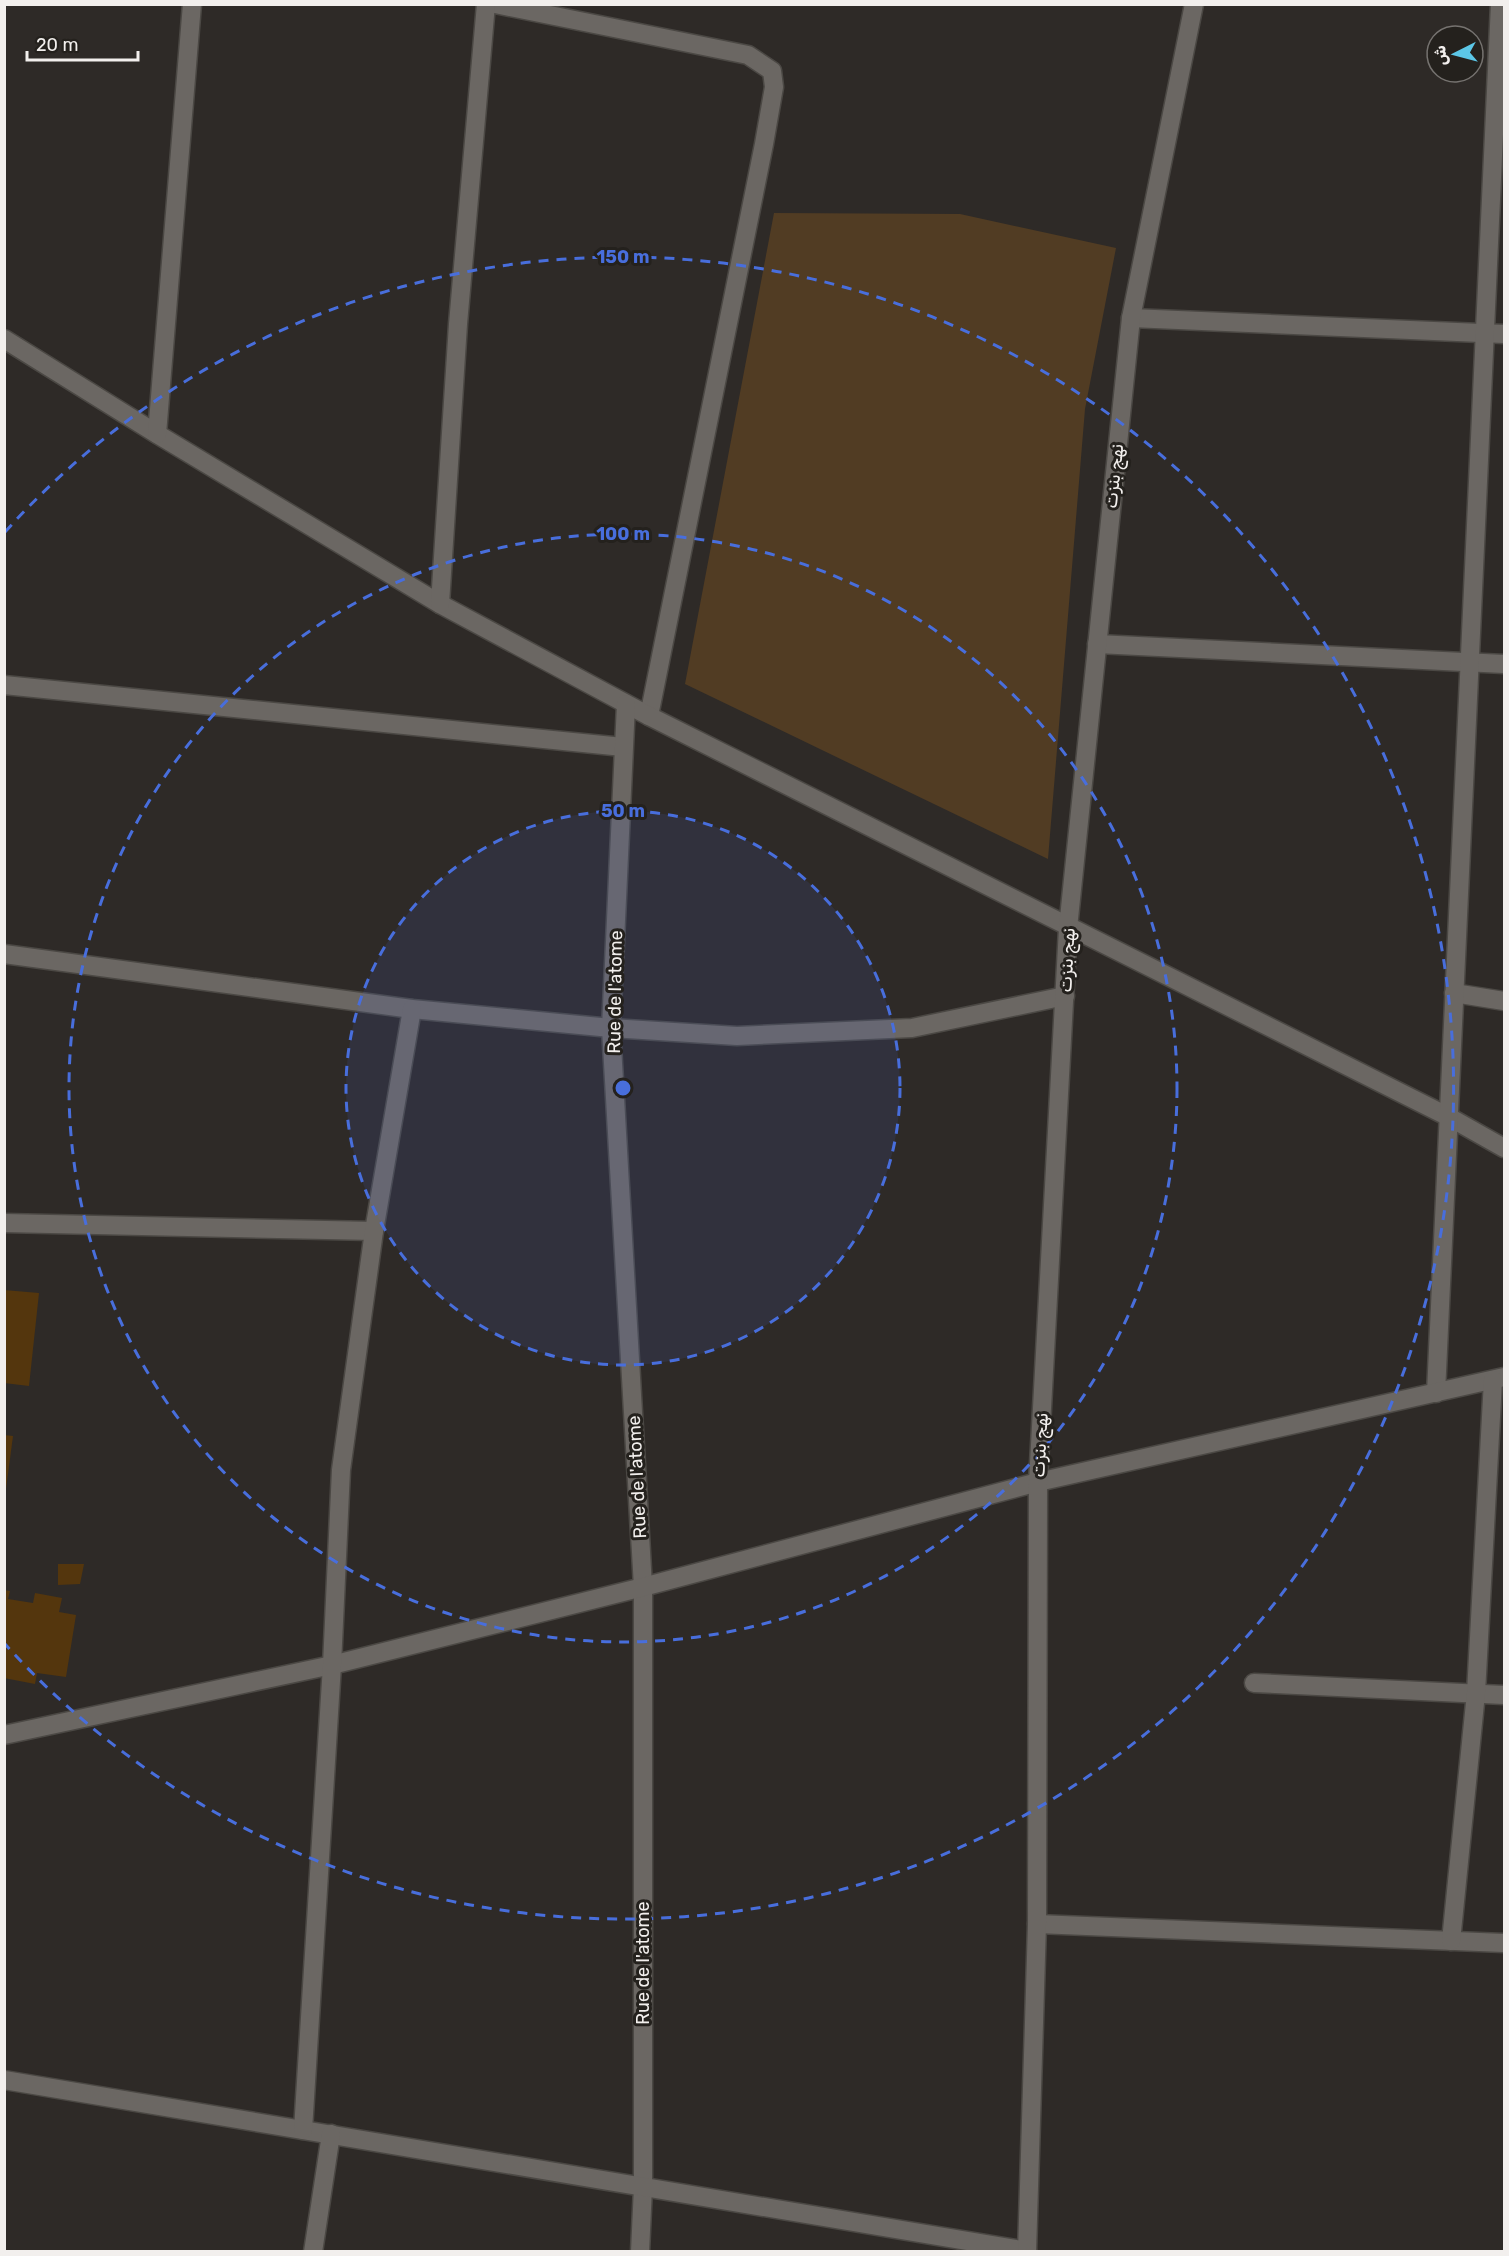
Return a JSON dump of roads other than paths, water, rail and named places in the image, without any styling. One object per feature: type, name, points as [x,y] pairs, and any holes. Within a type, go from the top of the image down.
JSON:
[{"type":"street","points":[[156,434],[192,4]]},
{"type":"street","points":[[440,604],[458,324],[486,4]]},
{"type":"street","points":[[495,4],[748,55],[772,71],[774,87],[764,144],[649,716]]},
{"type":"street","name":"نهج بنزت","points":[[1027,2251],[1037,1924],[1038,1482],[1068,928],[1131,318],[1194,4]]},
{"type":"street","points":[[1436,1393],[1485,334],[1500,110],[1500,4]]},
{"type":"street","points":[[1131,318],[1504,334]]},
{"type":"street","points":[[5,342],[440,604],[649,716],[1449,1118],[1504,1148]]},
{"type":"street","points":[[1097,644],[1504,664]]},
{"type":"street","points":[[4,685],[623,747]]},
{"type":"street","name":"Rue de l'atome","points":[[626,704],[611,1028],[643,1587],[643,2187],[640,2252]]},
{"type":"street","points":[[4,954],[412,1009],[611,1028],[737,1036],[912,1028],[1065,996]]},
{"type":"street","points":[[1454,993],[1504,1001]]},
{"type":"street","points":[[303,2130],[342,1470],[374,1231],[412,1009]]},
{"type":"street","points":[[4,1223],[374,1231]]},
{"type":"street","points":[[4,1735],[332,1665],[643,1587],[1038,1482],[1498,1379],[1476,1693],[1451,1941]]},
{"type":"street","points":[[1254,1683],[1504,1695]]},
{"type":"street","points":[[1037,1924],[1504,1943]]},
{"type":"street","points":[[4,2080],[1027,2251]]},
{"type":"street","points":[[313,2252],[331,2134]]}]
